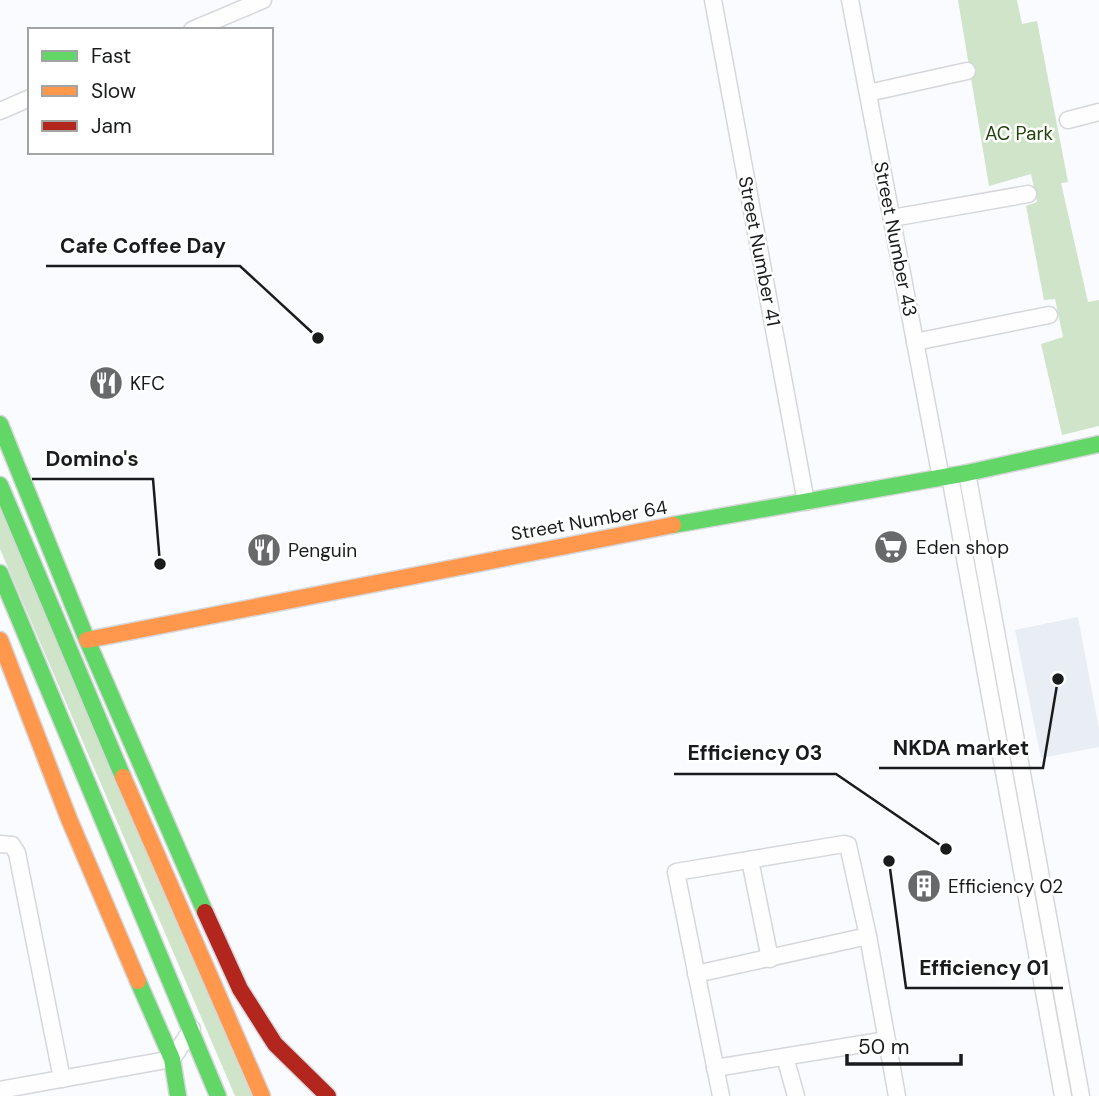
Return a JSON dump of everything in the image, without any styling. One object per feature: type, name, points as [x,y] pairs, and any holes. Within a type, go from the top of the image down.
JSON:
[{"type":"street","points":[[197,28],[263,0]]},
{"type":"street","name":"Street Number 41","points":[[713,0],[806,502]]},
{"type":"street","name":"Street Number 43","points":[[850,0],[915,342],[945,477],[1063,1096]]},
{"type":"street","points":[[868,93],[967,71]]},
{"type":"street","points":[[0,111],[28,99]]},
{"type":"street","points":[[1069,120],[1099,112]]},
{"type":"street","points":[[892,218],[1028,194]]},
{"type":"street","points":[[915,342],[1049,315]]},
{"type":"street","points":[[0,424],[88,640],[240,989],[275,1044],[328,1096]]},
{"type":"street","name":"Street Number 64","points":[[88,640],[509,556],[967,473],[1099,444]]},
{"type":"street","points":[[967,473],[1082,1096]]},
{"type":"street","points":[[0,485],[77,672],[262,1096]]},
{"type":"street","points":[[0,573],[218,1096]]},
{"type":"street","points":[[0,640],[69,819],[172,1059],[178,1096]]},
{"type":"street","points":[[0,844],[12,845],[18,853],[62,1079]]},
{"type":"street","points":[[721,1096],[676,872],[846,844],[868,936],[897,1096]]},
{"type":"street","points":[[750,860],[770,959]]},
{"type":"street","points":[[696,974],[868,936]]},
{"type":"street","points":[[0,1090],[37,1090],[62,1079],[172,1059],[192,1029]]},
{"type":"street","points":[[715,1068],[887,1040]]},
{"type":"street","points":[[785,1057],[796,1096]]},
{"type":"shaded area","points":[[1078,617],[1099,729],[1099,747],[1041,758],[1015,630]]},
{"type":"green space","name":"AC Park","points":[[958,0],[1017,0],[1022,24],[1037,21],[1068,182],[1061,183],[1088,302],[1099,300],[1099,426],[1062,435],[1041,344],[1063,337],[1055,299],[1044,300],[1026,206],[1037,202],[1031,174],[989,186]]},
{"type":"green space","points":[[0,505],[252,1096],[235,1096],[0,549]]},
{"type":"traffic: fast","points":[[0,424],[87,640],[205,912]]},
{"type":"traffic: fast","points":[[673,525],[967,473],[1099,444]]},
{"type":"traffic: fast","points":[[0,485],[123,777]]},
{"type":"traffic: fast","points":[[0,573],[218,1096]]},
{"type":"traffic: fast","points":[[138,981],[172,1059],[178,1096]]},
{"type":"traffic: slow","points":[[87,640],[673,525]]},
{"type":"traffic: slow","points":[[0,640],[69,819],[138,981]]},
{"type":"traffic: slow","points":[[123,777],[262,1096]]},
{"type":"traffic: jam","points":[[205,912],[240,989],[275,1044],[328,1096]]},
{"type":"place","name":"Cafe Coffee Day","points":[[318,338]]},
{"type":"place","name":"KFC","points":[[106,383]]},
{"type":"place","name":"Eden shop","points":[[891,547]]},
{"type":"place","name":"Penguin","points":[[264,550]]},
{"type":"place","name":"Domino's","points":[[160,564]]},
{"type":"place","name":"NKDA market","points":[[1058,679]]},
{"type":"place","name":"Efficiency 03","points":[[946,849]]},
{"type":"place","name":"Efficiency 01","points":[[889,861]]},
{"type":"place","name":"Efficiency 02","points":[[924,886]]}]
